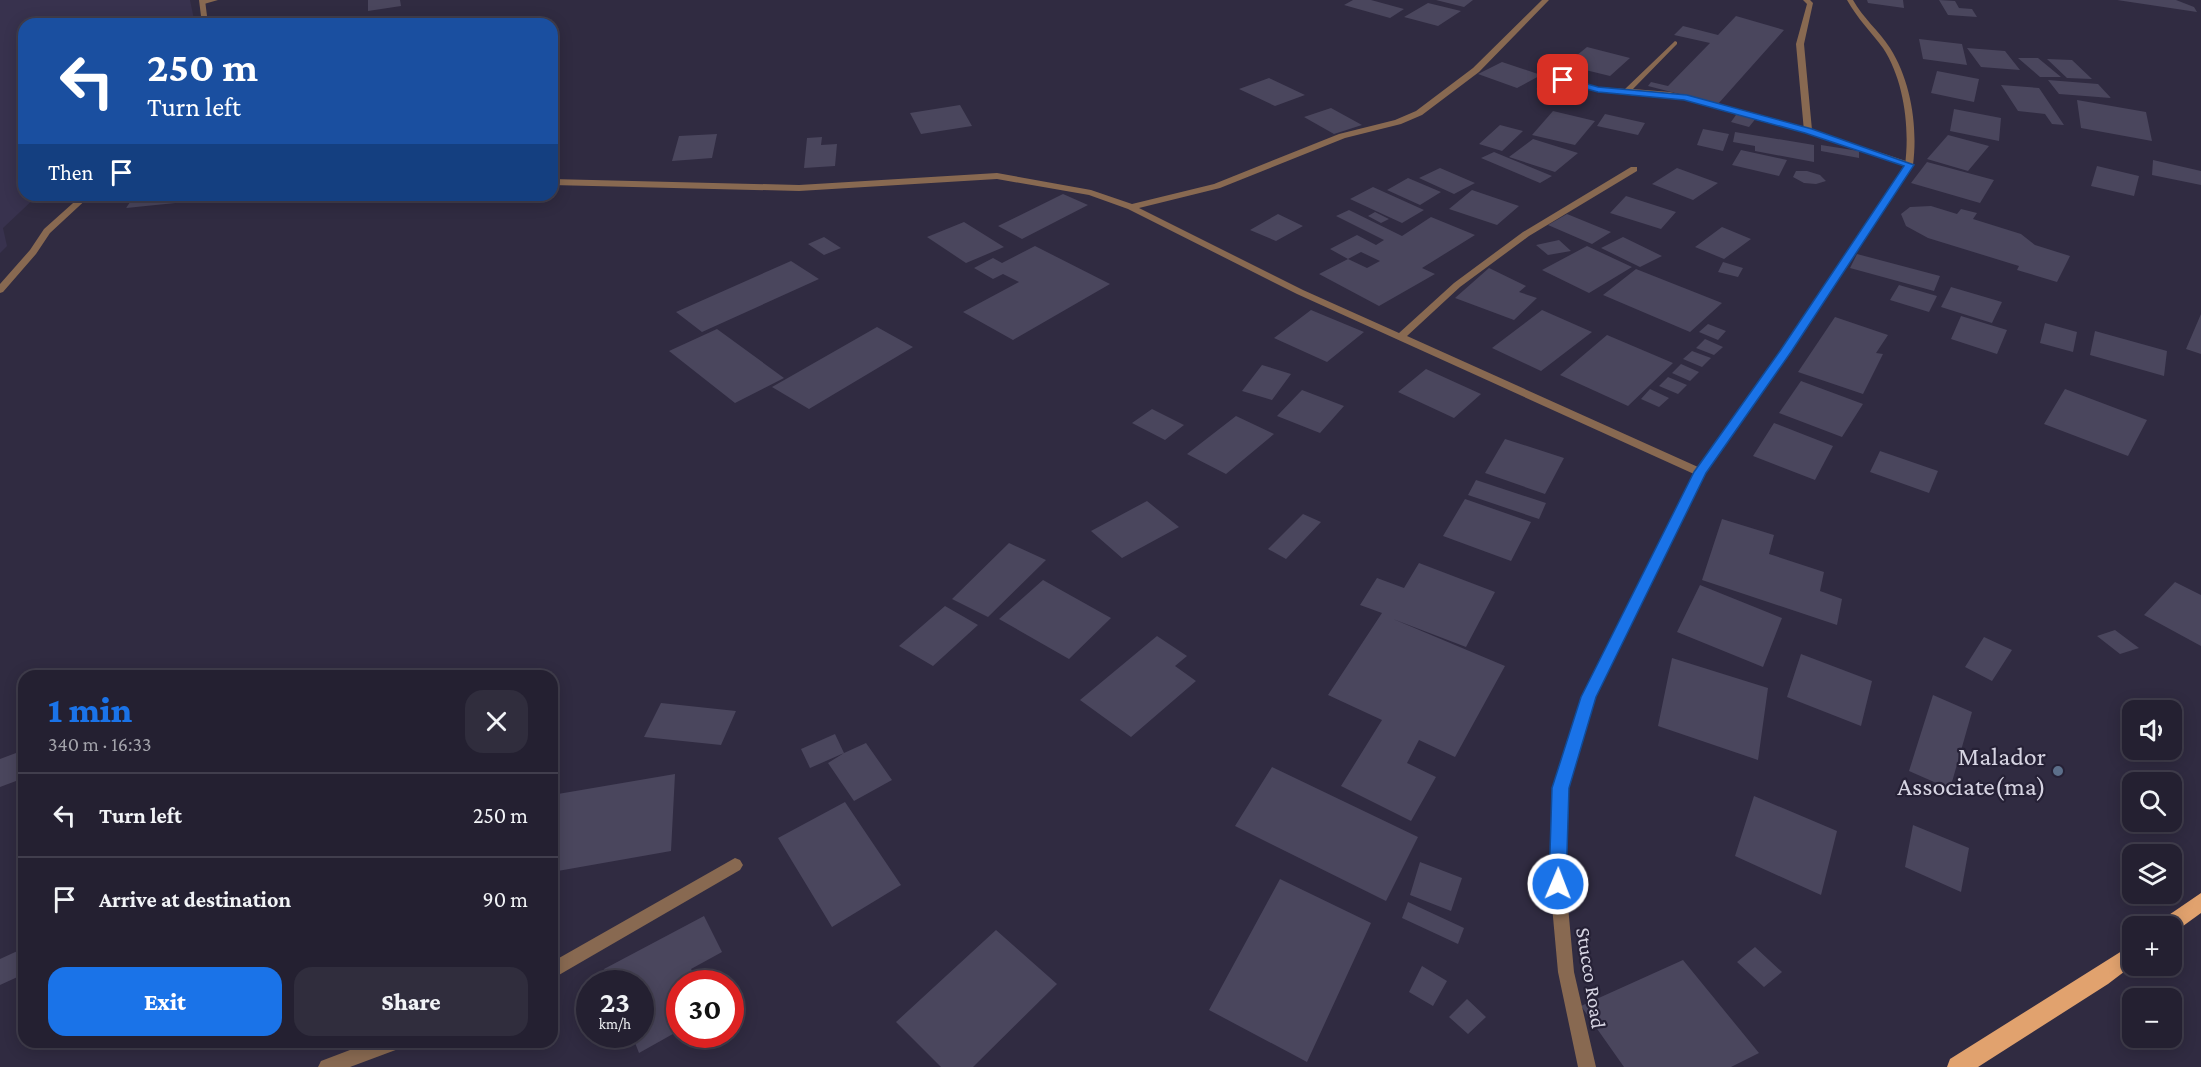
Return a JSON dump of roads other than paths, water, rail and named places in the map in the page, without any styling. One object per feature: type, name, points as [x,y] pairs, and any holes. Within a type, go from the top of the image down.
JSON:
[{"type":"main road","points":[[2182,916],[2201,902]]},
{"type":"main road","points":[[1971,1064],[2122,961]]},
{"type":"street","points":[[204,18],[203,1],[214,0]]},
{"type":"street","points":[[1131,207],[1217,186],[1342,136],[1398,122],[1419,113],[1476,70],[1546,0]]},
{"type":"street","points":[[1806,0],[1810,3],[1800,44],[1808,131]]},
{"type":"street","points":[[1546,75],[1598,89],[1625,93],[1670,94],[1808,131],[1909,165],[1913,150],[1898,74],[1887,50],[1856,12],[1850,0]]},
{"type":"street","points":[[1625,93],[1675,43]]},
{"type":"street","name":"Stucco Road","points":[[1587,1067],[1566,972],[1558,884],[1560,788],[1588,697],[1700,472],[1785,352],[1909,165]]},
{"type":"street","points":[[1400,337],[1457,285],[1526,234],[1634,169]]},
{"type":"street","points":[[558,182],[799,188],[997,176],[1091,193],[1131,207],[1300,292],[1700,472]]},
{"type":"street","points":[[0,290],[47,231],[80,201]]},
{"type":"street","points":[[558,968],[735,865]]},
{"type":"street","points":[[327,1067],[379,1048]]},
{"type":"place","name":"Malador Associate(ma)","points":[[2058,771]]}]
